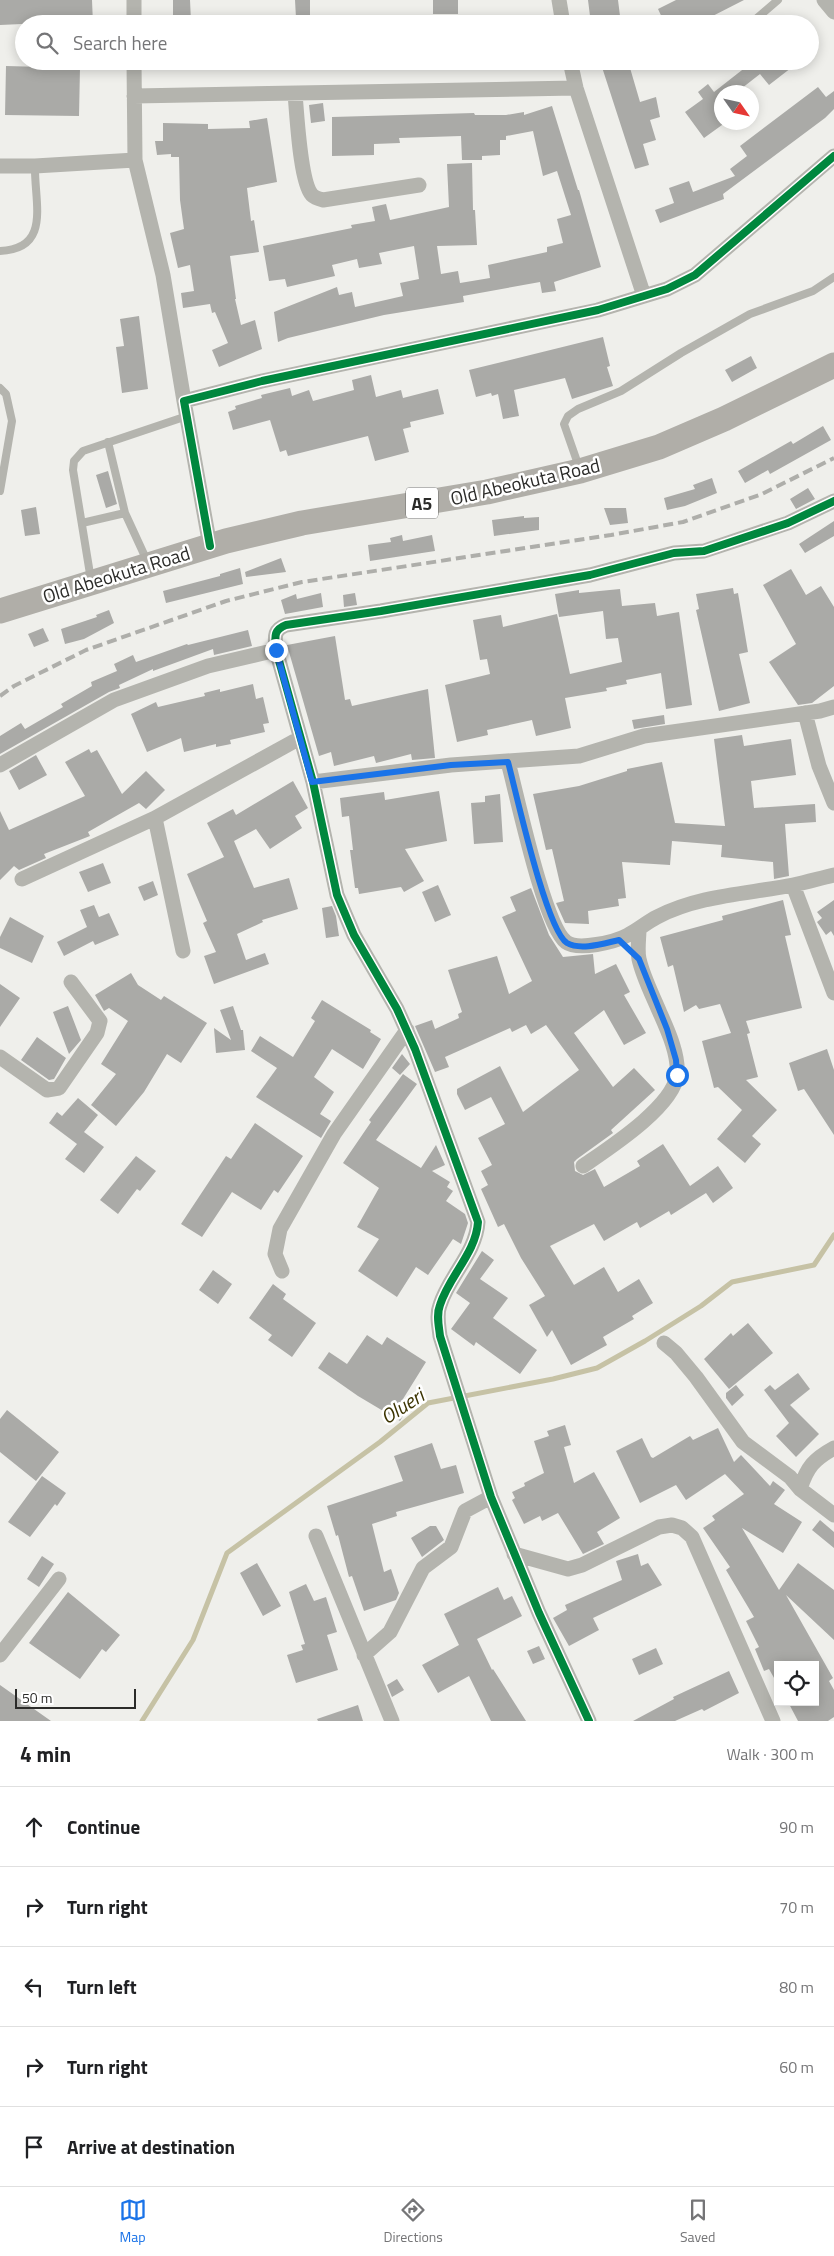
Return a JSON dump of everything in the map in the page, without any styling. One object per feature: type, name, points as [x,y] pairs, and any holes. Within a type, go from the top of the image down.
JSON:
[{"type":"highway","name":"Old Abeokuta Road","points":[[0,611],[210,546],[302,523],[487,492],[580,471],[659,446],[724,419],[834,365]]},
{"type":"street","points":[[134,0],[134,15]]},
{"type":"street","points":[[559,0],[562,15]]},
{"type":"street","points":[[824,0],[834,12]]},
{"type":"street","points":[[134,70],[135,160],[163,275],[210,546]]},
{"type":"street","points":[[572,70],[576,88],[644,296]]},
{"type":"street","points":[[134,96],[576,88]]},
{"type":"street","points":[[295,94],[302,162],[311,194],[316,198],[323,200],[419,185]]},
{"type":"street","points":[[184,401],[262,381],[598,310],[667,289],[695,275],[834,156]]},
{"type":"street","points":[[0,166],[35,166],[135,160]]},
{"type":"street","points":[[588,1721],[514,1554],[492,1497],[440,1336],[438,1317],[440,1304],[476,1237],[478,1222],[397,1009],[354,935],[337,895],[312,782],[276,650],[275,633],[278,628],[286,625],[381,611],[590,575],[674,553],[704,551],[779,526],[834,501]]},
{"type":"street","points":[[0,765],[114,700],[208,666],[276,650]]},
{"type":"street","points":[[312,782],[451,765],[579,756],[644,736],[805,713],[834,707]]},
{"type":"street","points":[[805,713],[819,766],[834,803]]},
{"type":"street","points":[[22,879],[155,818],[300,738]]},
{"type":"street","points":[[508,762],[546,905],[560,935],[567,942],[580,946],[619,940],[657,917],[681,907],[740,892],[792,885],[834,875]]},
{"type":"street","points":[[155,818],[183,951]]},
{"type":"street","points":[[792,885],[834,993]]},
{"type":"street","points":[[583,1166],[626,1137],[650,1114],[672,1090],[677,1075],[676,1060],[667,1029],[639,959],[639,929]]},
{"type":"street","points":[[619,940],[639,959]]},
{"type":"street","points":[[0,1057],[46,1090],[59,1088],[97,1033],[100,1021],[71,982]]},
{"type":"street","points":[[282,1271],[275,1254],[280,1229],[334,1134],[406,1030]]},
{"type":"street","points":[[664,1343],[676,1353],[696,1377],[743,1442],[790,1477],[800,1489],[834,1515]]},
{"type":"street","points":[[800,1489],[806,1470],[821,1455],[834,1448]]},
{"type":"street","points":[[364,1655],[390,1632],[423,1568],[452,1547],[465,1510],[492,1497]]},
{"type":"street","points":[[514,1554],[568,1569],[582,1565],[659,1527],[672,1525],[682,1528],[692,1537],[774,1721]]},
{"type":"street","points":[[316,1536],[392,1721]]},
{"type":"street","points":[[0,1655],[58,1579]]},
{"type":"lane","points":[[760,15],[778,0]]},
{"type":"lane","points":[[0,251],[21,248],[32,238],[38,225],[35,166]]},
{"type":"lane","points":[[580,471],[564,424],[568,416],[578,409],[621,391],[681,352],[750,314],[813,291],[834,277]]},
{"type":"lane","points":[[0,388],[6,394],[12,421],[0,491]]},
{"type":"lane","points":[[91,582],[73,470],[74,460],[83,451],[187,416]]},
{"type":"lane","points":[[108,442],[125,513],[149,565]]},
{"type":"lane","points":[[82,523],[125,513]]},
{"type":"building","points":[[0,0],[92,0],[93,15],[15,15],[15,24],[0,25]]},
{"type":"building","points":[[173,0],[190,0],[191,15],[173,15]]},
{"type":"building","points":[[295,0],[310,0],[310,15],[296,15]]},
{"type":"building","points":[[433,0],[458,0],[458,14],[433,14]]},
{"type":"building","points":[[588,0],[618,0],[620,15],[590,15]]},
{"type":"building","points":[[676,0],[744,0],[715,15],[661,15],[658,9]]},
{"type":"building","points":[[6,66],[15,66],[15,70],[80,70],[79,116],[5,115]]},
{"type":"building","points":[[603,70],[631,70],[640,102],[656,97],[660,117],[650,120],[656,140],[643,144],[649,165],[635,169]]},
{"type":"building","points":[[742,70],[788,70],[769,85],[760,74],[746,85],[723,85]]},
{"type":"building","points":[[708,84],[714,92],[715,130],[704,138],[685,112],[703,99],[698,92]]},
{"type":"building","points":[[818,87],[826,97],[834,91],[834,109],[825,118],[723,194],[724,199],[660,223],[655,210],[674,203],[669,188],[689,181],[693,192],[735,176],[730,169],[747,156],[740,146]]},
{"type":"building","points":[[323,103],[325,121],[311,123],[309,105]]},
{"type":"building","points":[[552,106],[601,267],[554,282],[556,291],[542,293],[540,282],[463,296],[464,302],[384,315],[278,342],[274,312],[337,287],[339,295],[352,292],[355,307],[403,296],[400,283],[419,279],[414,246],[379,253],[382,264],[359,268],[357,259],[332,265],[335,276],[287,287],[285,279],[269,281],[263,246],[352,228],[351,225],[375,221],[372,207],[386,204],[390,220],[449,207],[447,164],[472,163],[473,210],[475,210],[477,245],[437,246],[441,274],[458,271],[460,283],[490,278],[488,265],[547,252],[547,247],[563,243],[557,219],[571,215],[557,171],[543,176],[533,131],[506,136],[506,140],[500,140],[500,155],[482,156],[482,160],[462,160],[461,136],[399,138],[400,143],[374,144],[374,155],[332,156],[332,117],[474,113],[475,115],[506,115],[524,112],[524,115]]},
{"type":"building","points":[[267,118],[277,182],[247,188],[251,221],[254,220],[259,252],[230,256],[235,299],[241,325],[255,320],[262,349],[219,367],[212,350],[228,343],[215,312],[212,313],[210,304],[183,308],[181,293],[194,291],[190,265],[178,268],[170,233],[184,229],[180,200],[179,157],[171,157],[171,154],[157,155],[155,141],[163,141],[163,123],[208,124],[208,129],[250,128],[249,121]]},
{"type":"building","points":[[139,316],[148,389],[122,393],[116,347],[124,346],[120,319]]},
{"type":"building","points":[[603,337],[610,366],[607,367],[613,386],[572,399],[565,378],[514,390],[519,416],[503,419],[498,394],[492,396],[491,393],[476,397],[469,370]]},
{"type":"building","points":[[751,356],[757,368],[732,382],[725,370]]},
{"type":"building","points":[[371,375],[376,397],[401,390],[403,398],[438,389],[444,414],[410,422],[411,427],[403,429],[409,452],[375,461],[368,436],[288,456],[286,450],[280,452],[270,420],[233,430],[228,412],[236,409],[235,406],[262,398],[261,395],[290,388],[292,396],[309,390],[313,401],[354,390],[352,380]]},
{"type":"building","points":[[823,426],[831,440],[770,474],[768,470],[745,483],[738,471],[791,441],[793,444]]},
{"type":"building","points":[[108,471],[117,504],[106,508],[96,475]]},
{"type":"building","points":[[712,478],[717,493],[685,506],[667,510],[664,498],[695,489],[693,485]]},
{"type":"building","points":[[808,488],[815,499],[796,509],[790,499]]},
{"type":"building","points":[[36,507],[40,534],[25,536],[21,510]]},
{"type":"building","points":[[604,508],[626,508],[628,523],[610,525]]},
{"type":"building","points":[[524,516],[524,518],[539,517],[539,530],[494,536],[492,520]]},
{"type":"building","points":[[834,521],[834,536],[805,553],[799,544]]},
{"type":"building","points":[[402,535],[403,541],[432,535],[435,551],[370,561],[368,545],[391,542],[390,538]]},
{"type":"building","points":[[281,558],[286,572],[246,577],[245,572]]},
{"type":"building","points":[[240,568],[243,584],[166,603],[163,591],[220,576],[220,574]]},
{"type":"building","points":[[791,569],[806,595],[821,586],[834,607],[834,686],[812,703],[798,705],[769,662],[796,644],[763,585]]},
{"type":"building","points":[[733,588],[734,594],[738,593],[748,652],[739,654],[750,703],[719,711],[696,610],[699,609],[696,594]]},
{"type":"building","points":[[620,589],[622,606],[655,603],[657,616],[679,612],[692,705],[666,709],[661,673],[626,680],[627,684],[606,688],[607,691],[565,698],[571,728],[536,736],[532,720],[487,730],[488,735],[457,742],[445,685],[490,674],[487,659],[480,660],[473,620],[501,615],[503,627],[557,614],[570,674],[622,662],[618,638],[606,639],[603,611],[559,617],[555,594],[579,590],[579,593]]},
{"type":"building","points":[[321,593],[323,607],[285,614],[281,600],[296,594],[297,599]]},
{"type":"building","points":[[355,593],[357,605],[344,607],[343,595]]},
{"type":"building","points":[[109,610],[114,623],[84,639],[65,644],[61,629],[97,617],[96,615]]},
{"type":"building","points":[[43,628],[49,641],[34,647],[28,634]]},
{"type":"building","points":[[248,630],[252,646],[214,655],[213,649],[153,671],[153,669],[119,685],[120,688],[109,692],[0,754],[0,736],[21,723],[25,729],[63,707],[61,704],[92,686],[91,682],[117,671],[114,664],[133,655],[136,662],[187,644]]},
{"type":"building","points":[[335,636],[345,700],[350,699],[352,706],[428,689],[435,758],[412,760],[411,754],[376,763],[374,756],[334,766],[331,752],[319,756],[287,645]]},
{"type":"building","points":[[253,684],[256,699],[263,697],[269,723],[263,724],[265,732],[230,740],[231,744],[216,747],[216,744],[184,752],[181,738],[147,752],[131,714],[156,702],[158,707],[205,696],[204,693],[220,689],[220,692]]},
{"type":"building","points":[[664,715],[665,724],[634,729],[632,720]]},
{"type":"building","points":[[742,735],[744,746],[791,739],[796,775],[751,781],[754,808],[815,804],[816,822],[785,824],[789,876],[774,879],[773,862],[721,857],[722,845],[672,841],[670,865],[622,862],[626,898],[618,899],[619,906],[588,911],[589,924],[565,923],[556,903],[564,901],[552,849],[546,850],[533,794],[579,786],[627,771],[627,769],[662,762],[675,823],[725,826],[714,739]]},
{"type":"building","points":[[89,749],[91,753],[97,750],[122,794],[146,771],[165,790],[146,809],[139,803],[88,832],[90,836],[44,854],[46,858],[19,870],[14,866],[0,880],[0,811],[9,830],[85,796],[65,762]]},
{"type":"building","points":[[36,755],[47,775],[19,790],[9,771]]},
{"type":"building","points":[[293,781],[308,808],[295,816],[302,828],[270,849],[256,829],[234,841],[254,888],[289,878],[298,909],[262,920],[263,922],[237,934],[246,960],[265,953],[269,964],[214,984],[204,956],[216,952],[203,923],[207,921],[187,874],[224,857],[207,823],[233,809],[236,815]]},
{"type":"building","points":[[439,791],[447,841],[405,849],[424,881],[404,892],[401,887],[359,894],[358,888],[355,888],[350,850],[353,850],[349,816],[342,817],[340,798],[384,792],[385,800]]},
{"type":"building","points":[[500,794],[503,842],[474,844],[471,803],[485,802],[485,796]]},
{"type":"building","points":[[103,863],[111,883],[88,892],[79,872]]},
{"type":"building","points":[[153,881],[158,895],[144,901],[138,887]]},
{"type":"building","points":[[438,885],[451,915],[435,922],[422,892]]},
{"type":"building","points":[[531,888],[549,935],[563,957],[593,954],[595,974],[616,964],[630,992],[624,995],[646,1033],[624,1045],[604,1010],[574,1033],[613,1087],[634,1068],[655,1090],[611,1130],[613,1133],[574,1162],[575,1171],[583,1175],[595,1169],[604,1187],[640,1166],[637,1161],[663,1144],[690,1186],[718,1166],[733,1188],[713,1203],[706,1193],[671,1215],[669,1211],[640,1228],[637,1222],[604,1241],[594,1224],[550,1246],[574,1285],[604,1267],[618,1292],[639,1279],[653,1303],[632,1316],[634,1319],[603,1337],[607,1345],[571,1365],[552,1330],[547,1337],[529,1305],[545,1296],[521,1258],[504,1224],[498,1227],[481,1189],[488,1185],[481,1171],[492,1165],[478,1138],[505,1124],[491,1097],[465,1110],[457,1094],[457,1089],[500,1066],[523,1112],[579,1070],[546,1025],[531,1034],[526,1025],[512,1032],[510,1028],[445,1057],[449,1067],[435,1072],[415,1026],[432,1020],[435,1029],[459,1018],[458,1014],[462,1012],[448,970],[497,956],[509,994],[532,981],[502,917],[516,911],[510,897]]},
{"type":"building","points":[[783,900],[791,935],[785,936],[802,1008],[746,1021],[750,1033],[747,1034],[758,1077],[746,1080],[777,1110],[752,1136],[761,1144],[745,1163],[717,1139],[742,1110],[718,1087],[714,1088],[702,1041],[731,1033],[720,1004],[699,1009],[696,1005],[684,1012],[673,965],[668,967],[660,937],[723,920],[722,916]]},
{"type":"building","points":[[834,900],[834,936],[831,931],[826,935],[817,922],[822,918],[817,912]]},
{"type":"building","points":[[94,905],[99,917],[109,913],[119,935],[95,945],[93,941],[64,956],[57,942],[87,927],[80,910]]},
{"type":"building","points":[[332,906],[336,916],[339,936],[326,938],[322,908]]},
{"type":"building","points":[[10,917],[44,936],[32,963],[0,948],[0,937]]},
{"type":"building","points":[[131,973],[138,985],[161,1000],[164,996],[207,1023],[181,1063],[167,1054],[144,1092],[116,1126],[91,1105],[116,1074],[101,1064],[128,1021],[109,1008],[104,1011],[95,995]]},
{"type":"building","points":[[0,984],[20,998],[0,1027]]},
{"type":"building","points":[[322,1000],[371,1030],[370,1032],[381,1039],[363,1069],[332,1049],[314,1077],[334,1092],[320,1114],[331,1121],[321,1138],[256,1097],[277,1068],[251,1051],[260,1036],[293,1057],[315,1021],[311,1018]]},
{"type":"building","points":[[68,1006],[81,1040],[69,1054],[53,1012]]},
{"type":"building","points":[[233,1006],[241,1030],[243,1030],[245,1050],[216,1053],[214,1028],[231,1040],[220,1010]]},
{"type":"building","points":[[37,1037],[66,1058],[54,1079],[49,1080],[21,1060]]},
{"type":"building","points":[[827,1049],[834,1070],[834,1135],[804,1089],[798,1091],[789,1063]]},
{"type":"building","points":[[402,1054],[410,1064],[400,1075],[392,1068]]},
{"type":"building","points":[[403,1074],[417,1084],[376,1140],[421,1168],[436,1145],[445,1165],[432,1171],[450,1182],[447,1187],[453,1191],[446,1201],[465,1214],[468,1223],[461,1244],[453,1239],[428,1275],[416,1267],[397,1297],[358,1271],[379,1239],[357,1227],[379,1188],[343,1163],[371,1122],[369,1120]]},
{"type":"building","points":[[78,1098],[98,1115],[84,1132],[104,1147],[84,1173],[65,1159],[77,1144],[49,1123],[57,1112],[62,1116]]},
{"type":"building","points":[[255,1123],[303,1156],[278,1193],[274,1190],[261,1210],[232,1192],[202,1237],[181,1224],[226,1156],[231,1159]]},
{"type":"building","points":[[136,1156],[156,1171],[140,1191],[137,1189],[118,1214],[100,1200]]},
{"type":"building","points":[[482,1251],[494,1260],[480,1279],[508,1298],[493,1318],[537,1350],[520,1374],[476,1342],[474,1346],[451,1329],[470,1303],[456,1293]]},
{"type":"building","points":[[213,1270],[232,1284],[218,1304],[199,1290]]},
{"type":"building","points":[[273,1284],[286,1294],[283,1299],[316,1323],[292,1357],[268,1340],[272,1335],[249,1318]]},
{"type":"building","points":[[748,1323],[773,1353],[729,1389],[704,1359],[731,1333],[733,1336]]},
{"type":"building","points":[[367,1335],[382,1345],[387,1337],[426,1362],[403,1399],[410,1404],[400,1421],[358,1396],[318,1368],[329,1352],[347,1364]]},
{"type":"building","points":[[798,1373],[810,1389],[790,1405],[819,1434],[796,1457],[776,1436],[789,1423],[764,1390],[770,1385],[775,1390]]},
{"type":"building","points":[[736,1385],[744,1395],[732,1406],[726,1398],[726,1393]]},
{"type":"building","points":[[7,1410],[59,1452],[36,1481],[0,1452],[0,1419]]},
{"type":"building","points":[[565,1425],[571,1445],[564,1447],[574,1483],[594,1472],[620,1518],[597,1532],[604,1544],[583,1554],[558,1513],[542,1521],[540,1516],[524,1524],[512,1500],[515,1498],[512,1492],[525,1486],[524,1483],[544,1473],[534,1441],[549,1436],[547,1431]]},
{"type":"building","points":[[718,1428],[734,1462],[741,1455],[770,1486],[773,1481],[785,1490],[774,1504],[802,1522],[783,1553],[742,1528],[779,1590],[798,1563],[834,1590],[834,1640],[786,1595],[833,1678],[829,1681],[834,1690],[834,1717],[828,1721],[798,1721],[790,1706],[819,1706],[819,1661],[774,1661],[774,1678],[769,1669],[764,1671],[755,1649],[759,1647],[746,1621],[754,1617],[726,1570],[730,1567],[703,1528],[715,1520],[712,1516],[744,1494],[725,1474],[686,1500],[676,1485],[640,1503],[616,1451],[642,1438],[653,1458],[690,1436],[693,1440]]},
{"type":"building","points":[[432,1443],[441,1469],[456,1465],[464,1493],[396,1512],[397,1516],[372,1524],[384,1572],[391,1569],[399,1593],[396,1600],[364,1611],[352,1576],[349,1577],[338,1535],[336,1536],[327,1506],[403,1481],[394,1456]]},
{"type":"building","points":[[42,1476],[66,1493],[57,1506],[55,1504],[30,1537],[8,1522]]},
{"type":"building","points":[[820,1520],[834,1532],[834,1548],[812,1530]]},
{"type":"building","points":[[430,1526],[436,1526],[444,1540],[422,1557],[411,1538]]},
{"type":"building","points":[[638,1554],[641,1566],[648,1563],[662,1585],[593,1618],[599,1630],[569,1646],[553,1618],[567,1610],[565,1605],[622,1580],[616,1561]]},
{"type":"building","points":[[42,1556],[54,1564],[39,1587],[27,1579]]},
{"type":"building","points":[[257,1563],[281,1606],[263,1616],[240,1573]]},
{"type":"building","points":[[306,1584],[314,1601],[326,1597],[337,1632],[327,1635],[338,1670],[296,1683],[287,1655],[303,1650],[301,1645],[305,1644],[289,1592]]},
{"type":"building","points":[[498,1587],[504,1600],[512,1596],[522,1616],[477,1639],[492,1670],[526,1721],[491,1721],[469,1676],[438,1693],[422,1665],[459,1645],[444,1614]]},
{"type":"building","points":[[68,1592],[120,1635],[106,1652],[102,1649],[80,1679],[29,1643]]},
{"type":"building","points":[[539,1646],[545,1659],[533,1664],[527,1651]]},
{"type":"building","points":[[656,1648],[663,1664],[639,1675],[632,1659]]},
{"type":"building","points":[[729,1671],[739,1693],[704,1711],[702,1709],[675,1721],[633,1721],[674,1699],[673,1697]]},
{"type":"building","points":[[397,1679],[404,1690],[392,1697],[387,1685]]},
{"type":"building","points":[[0,1685],[51,1721],[0,1721]]},
{"type":"building","points":[[358,1705],[363,1721],[318,1721],[317,1719]]},
{"type":"waterway","name":"Olueri","points":[[142,1721],[193,1640],[227,1553],[380,1442],[428,1403],[553,1379],[597,1368],[701,1306],[732,1282],[814,1265],[834,1235]]},
{"type":"railway","points":[[0,696],[14,686],[86,650],[226,601],[302,582],[611,535],[683,522],[762,494],[834,458]]},
{"type":"cycle path","points":[[210,546],[184,401],[262,381],[598,310],[667,289],[695,275],[834,156]]},
{"type":"cycle path","points":[[589,1721],[539,1613],[491,1497],[440,1336],[438,1317],[440,1305],[449,1284],[472,1244],[478,1222],[415,1049],[397,1009],[354,935],[337,895],[313,782],[276,650],[276,634],[279,629],[286,625],[381,611],[590,575],[674,553],[704,551],[788,523],[834,501]]},
{"type":"route","points":[[276,650],[312,782],[451,765],[508,762],[546,905],[560,935],[567,942],[580,946],[619,940],[639,959],[667,1029],[676,1060],[677,1075]]}]
